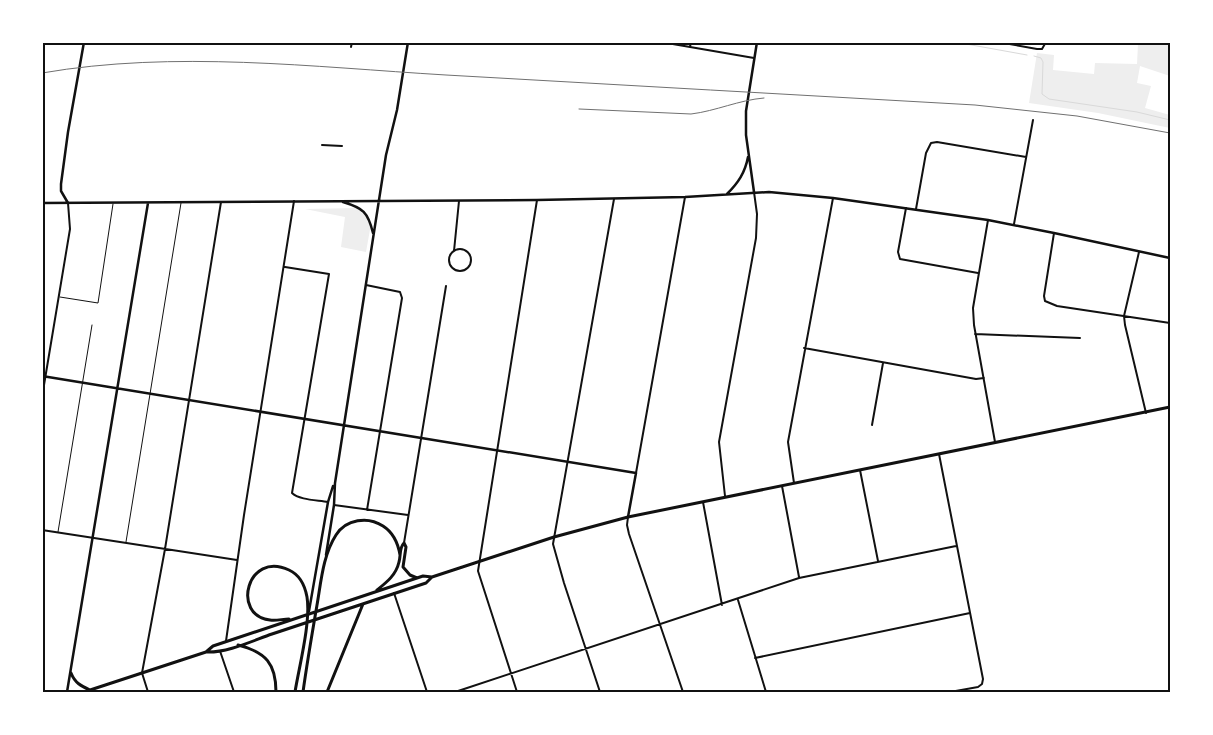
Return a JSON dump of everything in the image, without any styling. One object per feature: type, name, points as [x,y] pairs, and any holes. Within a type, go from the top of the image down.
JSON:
[{"type":"main road","points":[[206,652],[212,646],[423,576],[432,577],[554,537],[628,517],[1170,408]]},
{"type":"main road","points":[[302,692],[324,564],[337,533],[343,527],[358,520],[374,521],[388,529],[393,535],[400,555]]},
{"type":"main road","points":[[375,592],[392,576],[400,561],[401,545],[404,542]]},
{"type":"main road","points":[[404,542],[406,546],[403,567],[410,575],[417,578]]},
{"type":"main road","points":[[295,618],[271,620],[256,613],[249,604],[247,594],[250,582],[255,574],[271,566],[284,568],[294,573],[304,586],[309,612],[295,692]]},
{"type":"main road","points":[[84,692],[206,652],[220,651],[294,627],[426,583],[432,577]]},
{"type":"main road","points":[[327,692],[363,604]]},
{"type":"main road","points":[[238,645],[254,650],[269,662],[275,678],[276,692]]},
{"type":"main road","points":[[71,673],[79,685],[90,691]]},
{"type":"street","points":[[42,397],[70,229],[68,203],[61,191],[61,184],[84,42]]},
{"type":"street","points":[[351,47],[352,42]]},
{"type":"street","points":[[309,612],[328,502],[334,483],[386,155],[397,110],[408,42]]},
{"type":"street","points":[[662,42],[754,58]]},
{"type":"street","points":[[690,48],[691,42]]},
{"type":"street","points":[[726,498],[719,442],[756,238],[757,214],[746,135],[746,111],[757,42]]},
{"type":"street","points":[[998,42],[1037,49],[1042,49],[1046,44]]},
{"type":"street","points":[[1014,224],[1032,120]]},
{"type":"street","points":[[916,209],[926,153],[931,143],[937,142],[1026,157]]},
{"type":"street","points":[[322,145],[342,146]]},
{"type":"street","points":[[727,194],[744,172],[748,153]]},
{"type":"street","points":[[42,203],[614,199],[769,192],[833,198],[1014,224],[1170,258]]},
{"type":"street","points":[[683,692],[627,524],[686,197]]},
{"type":"street","points":[[794,484],[788,442],[833,198]]},
{"type":"street","points":[[600,692],[553,549],[614,199]]},
{"type":"street","points":[[517,692],[478,575],[478,562],[537,200]]},
{"type":"street","points":[[226,642],[237,560],[294,201]]},
{"type":"street","points":[[339,201],[356,206],[366,213],[374,235]]},
{"type":"street","points":[[454,251],[462,249],[468,252],[471,262],[467,268],[460,271],[452,267],[450,258],[454,251],[459,201]]},
{"type":"street","points":[[67,692],[148,202]]},
{"type":"street","points":[[148,692],[142,673],[165,549],[221,202]]},
{"type":"street","points":[[906,208],[898,252],[900,259],[978,273]]},
{"type":"street","points":[[988,220],[978,273],[974,308],[975,334],[995,443]]},
{"type":"street","points":[[1054,232],[1044,296],[1045,301],[1170,323]]},
{"type":"street","points":[[1139,252],[1124,316],[1146,413]]},
{"type":"street","points":[[285,267],[329,274],[292,493],[294,496],[328,502]]},
{"type":"street","points":[[366,285],[400,292],[402,295],[367,510]]},
{"type":"street","points":[[404,542],[446,286]]},
{"type":"street","points":[[975,334],[1080,338]]},
{"type":"street","points":[[804,348],[976,379],[984,378]]},
{"type":"street","points":[[872,425],[884,363]]},
{"type":"street","points":[[44,376],[636,473]]},
{"type":"street","points":[[939,454],[983,679],[982,684],[950,692]]},
{"type":"street","points":[[860,470],[878,562]]},
{"type":"street","points":[[324,564],[334,505],[334,483]]},
{"type":"street","points":[[782,486],[799,578]]},
{"type":"street","points":[[703,502],[722,605]]},
{"type":"street","points":[[334,505],[408,515]]},
{"type":"street","points":[[42,530],[237,560]]},
{"type":"street","points":[[455,692],[738,600],[799,578],[956,546]]},
{"type":"street","points":[[394,593],[427,692]]},
{"type":"street","points":[[738,600],[766,692]]},
{"type":"street","points":[[755,658],[970,613]]},
{"type":"street","points":[[220,651],[234,692]]},
{"type":"lane","points":[[126,543],[181,202]]},
{"type":"lane","points":[[59,297],[98,303],[113,203]]},
{"type":"lane","points":[[58,532],[84,383],[92,325]]},
{"type":"shaded area","points":[[1170,43],[1170,76],[1140,66],[1137,83],[1151,86],[1145,108],[1170,115],[1170,128],[1098,113],[1029,103],[1037,53],[1054,55],[1053,70],[1094,74],[1095,63],[1137,64],[1138,44]]},
{"type":"shaded area","points":[[357,208],[362,210],[371,224],[366,252],[341,247],[345,217],[305,209]]},
{"type":"waterway","points":[[955,42],[1027,55]]},
{"type":"waterway","points":[[1034,56],[1041,58],[1043,62],[1042,94],[1049,99],[1137,112],[1170,120]]},
{"type":"railway","points":[[42,73],[142,62],[244,62],[975,105],[1077,116],[1170,133]]},
{"type":"railway","points":[[579,109],[691,114],[764,98]]}]
